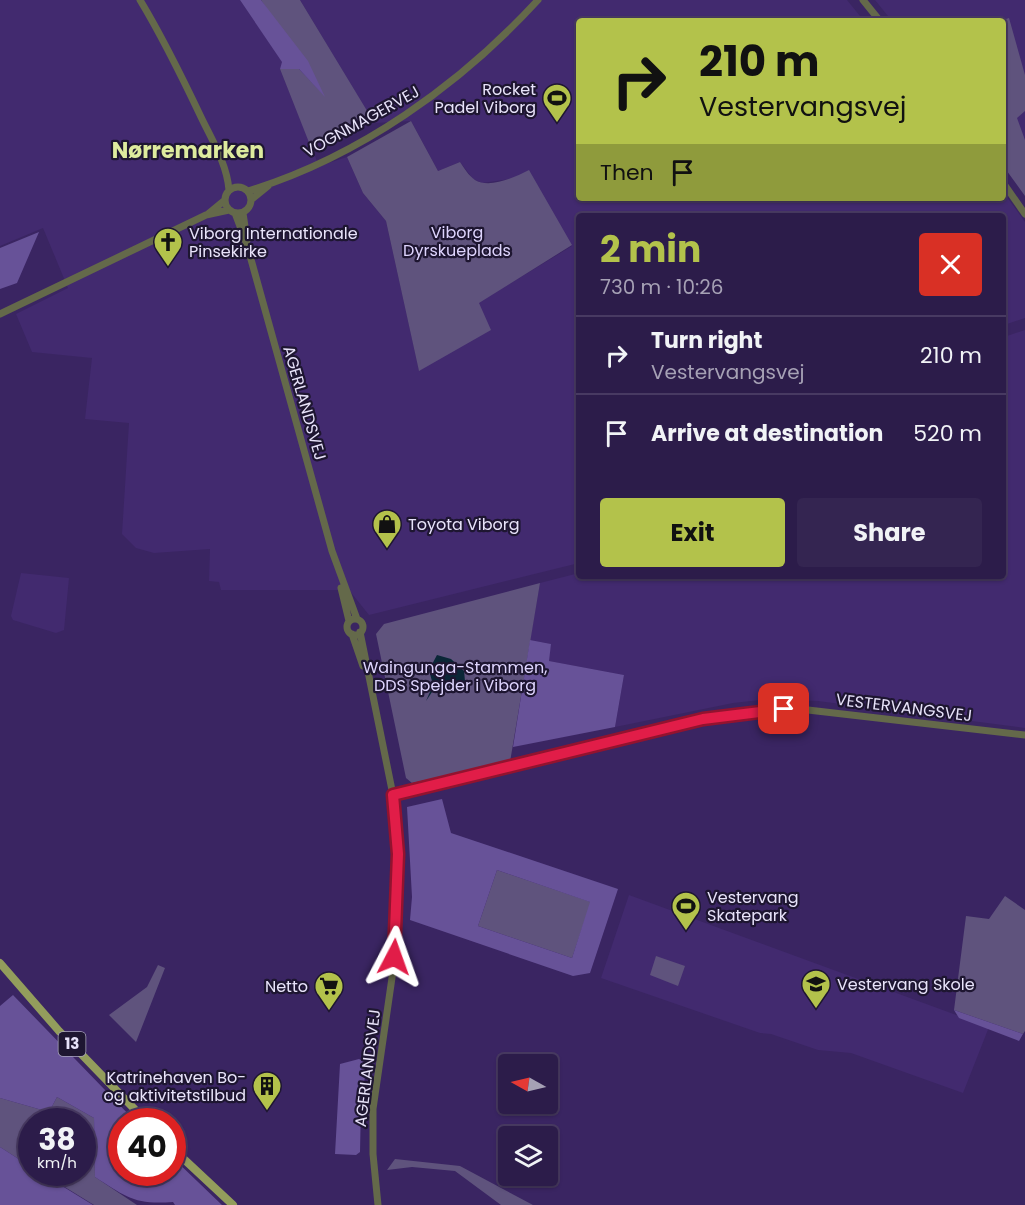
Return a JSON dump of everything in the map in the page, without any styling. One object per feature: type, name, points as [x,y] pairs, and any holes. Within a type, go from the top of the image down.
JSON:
[{"type":"main road","name":"13","points":[[0,963],[59,1031],[133,1108]]},
{"type":"main road","points":[[186,1161],[233,1205]]},
{"type":"street","points":[[140,0],[181,76],[225,169],[237,187],[248,191],[252,199],[250,207],[236,212],[206,215]]},
{"type":"street","name":"VOGNMAGERVEJ","points":[[248,191],[270,185],[351,146],[424,102],[474,62],[538,0]]},
{"type":"street","points":[[863,0],[878,18]]},
{"type":"street","points":[[0,314],[206,215],[225,200],[229,190],[225,169]]},
{"type":"street","name":"VOGNMAGERVEJ","points":[[252,199],[270,185]]},
{"type":"street","points":[[229,190],[237,187]]},
{"type":"street","points":[[1006,187],[1025,213]]},
{"type":"street","points":[[225,200],[236,212]]},
{"type":"street","name":"AGERLANDSVEJ","points":[[236,212],[337,568],[353,620],[362,624],[360,632],[393,795],[398,854],[395,946],[373,1109],[373,1154],[378,1205]]},
{"type":"street","name":"AGERLANDSVEJ","points":[[353,620],[347,629],[352,634],[370,686]]},
{"type":"street","points":[[352,634],[360,632]]},
{"type":"street","name":"VESTERVANGSVEJ","points":[[393,795],[703,719],[743,712],[808,710],[1025,735]]},
{"type":"shaded area","points":[[0,0],[240,0],[283,62],[280,69],[319,166],[347,157],[363,193],[386,221],[419,370],[478,303],[572,246],[510,179],[482,183],[473,179],[460,162],[438,171],[411,121],[374,123],[300,0],[847,0],[862,18],[576,18],[576,201],[1006,201],[1006,196],[1025,222],[1025,318],[1006,324],[1006,213],[576,213],[576,564],[369,615],[349,590],[221,590],[219,582],[209,581],[210,549],[154,553],[136,548],[122,534],[129,423],[85,419],[92,358],[32,352],[16,314],[68,288],[43,228],[0,246]]},
{"type":"shaded area","points":[[240,0],[261,0],[308,61],[325,97],[299,69],[280,69],[282,62]]},
{"type":"shaded area","points":[[875,0],[1025,0],[1025,191],[1006,37],[1006,18],[890,18]]},
{"type":"shaded area","points":[[39,232],[17,283],[0,289],[0,248]]},
{"type":"shaded area","points":[[1025,330],[1025,728],[818,701],[769,699],[733,703],[615,727],[624,675],[548,661],[551,644],[530,640],[540,583],[576,574],[576,579],[1006,579],[1006,336]]},
{"type":"shaded area","points":[[21,573],[69,578],[64,630],[56,633],[13,620],[11,616]]},
{"type":"shaded area","points":[[530,640],[551,644],[549,661],[624,675],[615,727],[513,747]]},
{"type":"shaded area","points":[[442,799],[451,833],[618,889],[590,973],[573,976],[410,920],[412,897],[407,807]],"holes":[[[497,870],[590,902],[572,958],[478,926]]]},
{"type":"shaded area","name":"Vestervang Skole","points":[[629,895],[989,1027],[963,1093],[851,1053],[818,1050],[771,1034],[760,1033],[601,978]]},
{"type":"shaded area","points":[[13,995],[122,1108],[108,1108],[108,1185],[96,1178],[96,1108],[76,1108],[57,1097],[51,1108],[35,1108],[0,1098],[0,1006]]},
{"type":"shaded area","points":[[954,1010],[1023,1034],[1019,1041],[959,1018]]},
{"type":"shaded area","points":[[359,1059],[367,1063],[361,1104],[360,1152],[356,1155],[335,1154],[340,1064]]},
{"type":"shaded area","points":[[0,1147],[18,1159],[18,1186],[62,1186],[93,1205],[0,1205]]},
{"type":"shaded area","points":[[186,1170],[222,1205],[175,1205],[173,1202],[140,1201],[110,1186],[186,1186]]},
{"type":"green space","points":[[261,0],[300,0],[369,114],[310,145],[280,69],[299,69],[323,94]]},
{"type":"green space","points":[[1009,18],[1025,75],[1025,111],[1017,118],[1025,140],[1025,196],[1006,170],[1006,19]]},
{"type":"green space","name":"Viborg Dyrskueplads","points":[[411,121],[438,171],[460,162],[475,180],[495,183],[529,170],[572,245],[479,303],[491,330],[419,371],[386,221],[363,193],[347,157]]},
{"type":"green space","name":"Waingunga-Stammen, DDS Spejder i Viborg","points":[[540,583],[510,762],[412,783],[406,778],[376,634],[384,624]]},
{"type":"green space","points":[[497,870],[591,902],[572,958],[478,926]]},
{"type":"green space","points":[[1005,896],[1025,910],[1025,1031],[1023,1034],[954,1010],[966,916],[989,919]]},
{"type":"green space","points":[[656,956],[685,966],[678,986],[650,975]]},
{"type":"green space","points":[[158,965],[165,968],[136,1042],[109,1015],[147,987]]},
{"type":"green space","points":[[57,1097],[76,1108],[51,1108]]},
{"type":"green space","points":[[0,1098],[35,1108],[18,1108],[18,1159],[0,1147]]},
{"type":"green space","points":[[395,1159],[460,1166],[533,1205],[501,1205],[455,1171],[412,1167],[387,1170]]},
{"type":"green space","points":[[96,1178],[137,1205],[94,1205],[63,1186],[96,1186]]},
{"type":"water","points":[[437,655],[451,659],[464,671],[465,681],[456,686],[438,683],[426,701],[433,685],[429,670]]},
{"type":"place","name":"Rocket Padel Viborg","points":[[557,124]]},
{"type":"place","name":"Viborg Internationale Pinsekirke","points":[[168,268]]},
{"type":"place","name":"Toyota Viborg","points":[[387,550]]},
{"type":"place","name":"Vestervang Skatepark","points":[[686,932]]},
{"type":"place","name":"Vestervang Skole","points":[[816,1010]]},
{"type":"place","name":"Netto","points":[[329,1012]]},
{"type":"place","name":"Katrinehaven Bo- og aktivitetstilbud","points":[[267,1112]]},
{"type":"district","name":"Nørremarken","points":[[188,150]]},
{"type":"route","points":[[394,957],[398,903],[398,854],[393,795],[472,778],[703,719],[784,709]]}]
